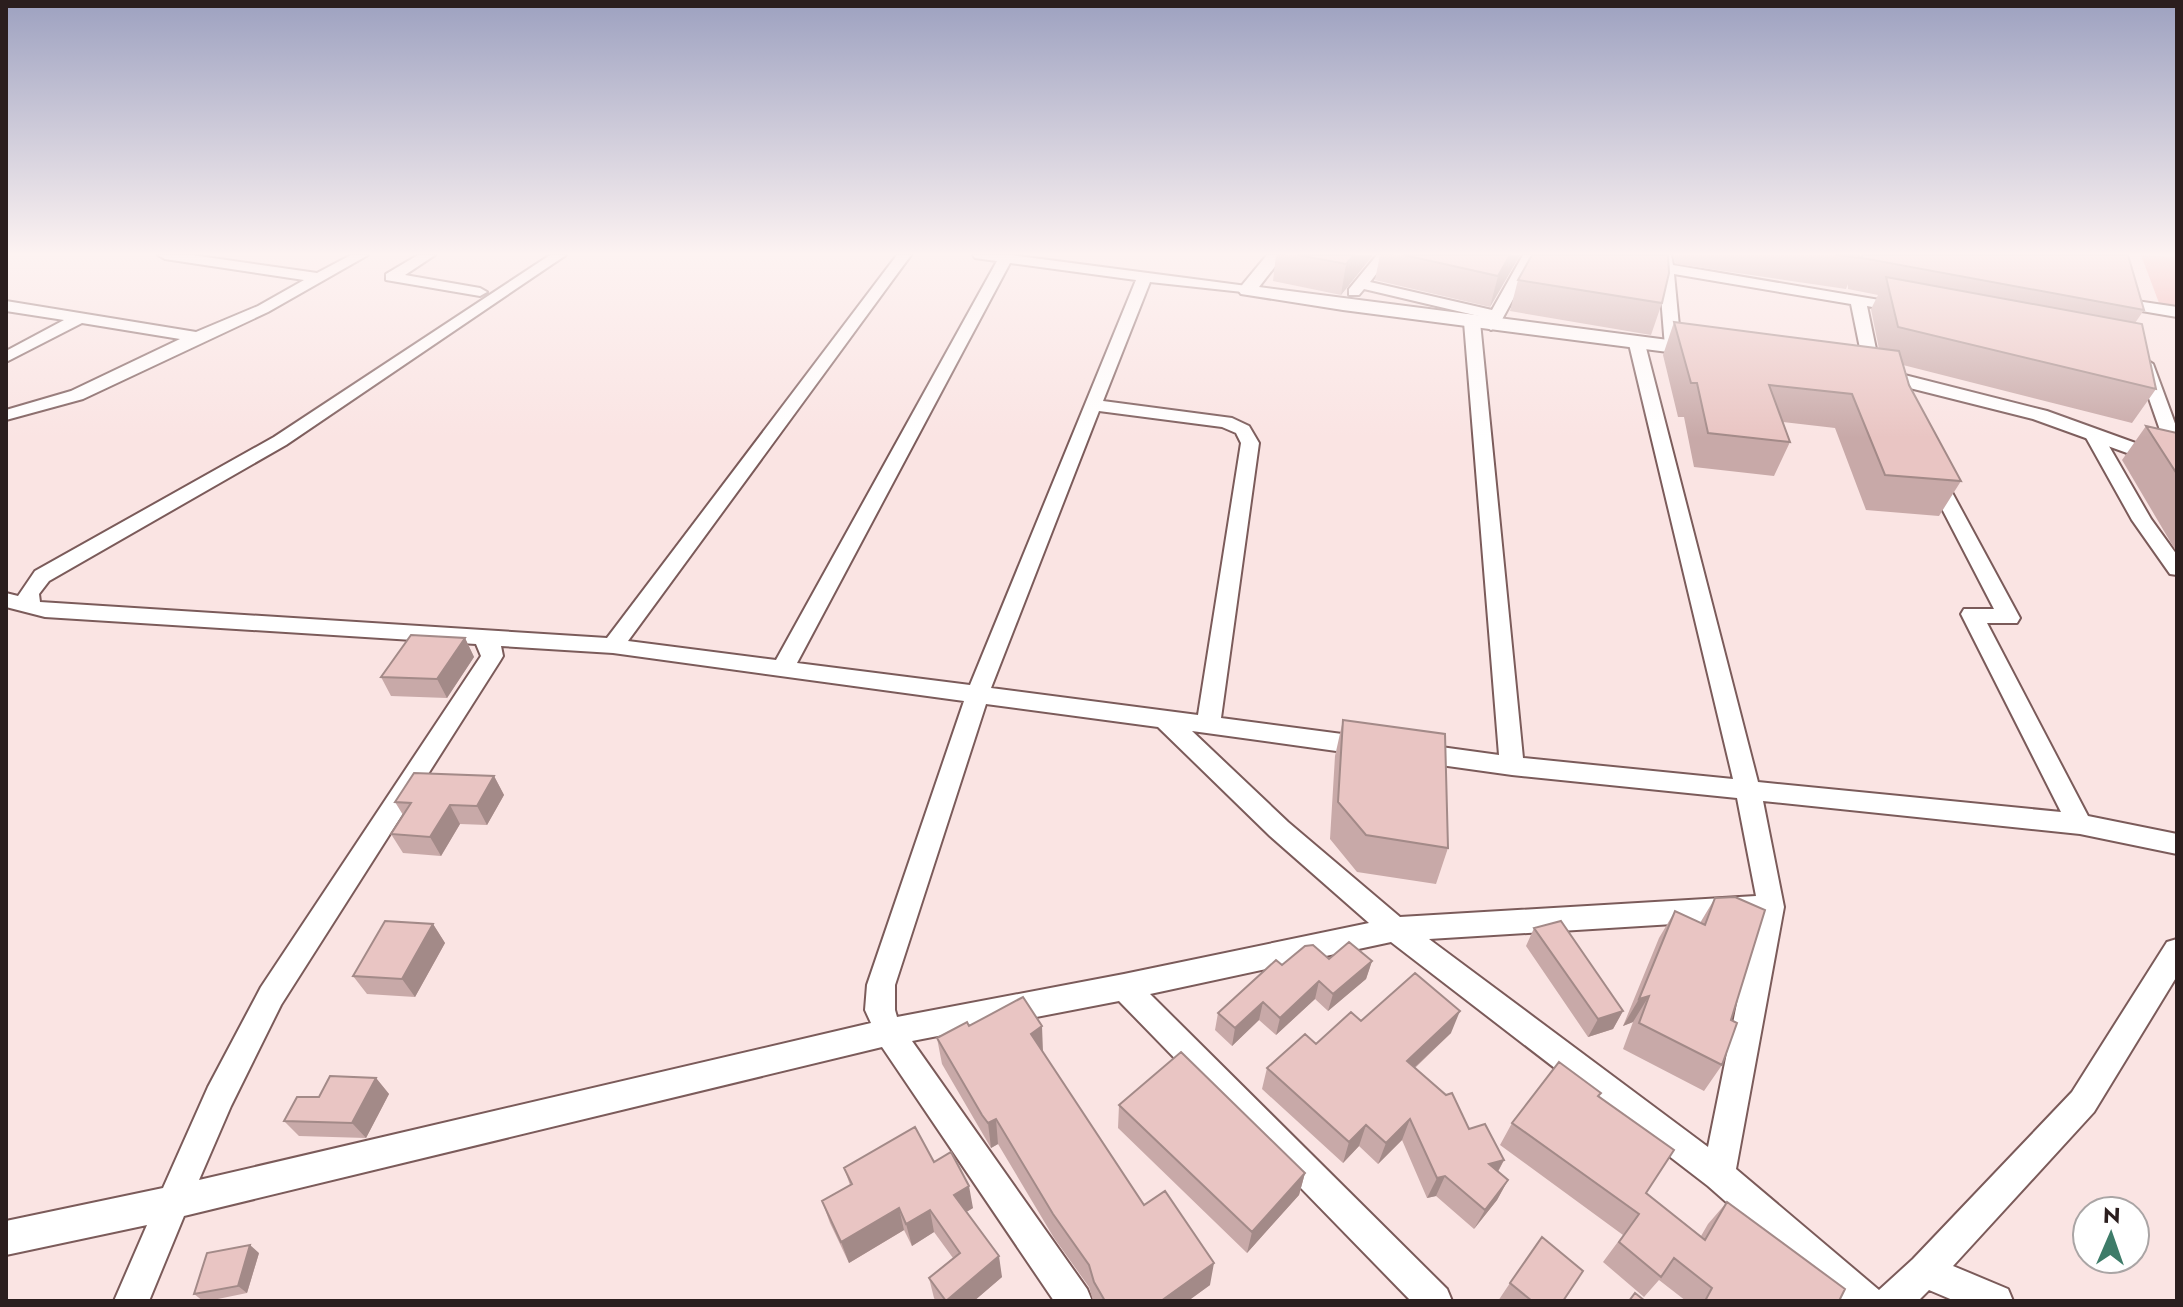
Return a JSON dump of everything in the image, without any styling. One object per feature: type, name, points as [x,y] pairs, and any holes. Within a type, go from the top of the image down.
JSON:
[{"type":"street","points":[[68,316],[196,338]]},
{"type":"street","points":[[6,415],[77,395],[247,316]]},
{"type":"street","points":[[30,606],[28,593],[42,576],[280,441],[468,316]]},
{"type":"street","points":[[613,646],[859,316]]},
{"type":"street","points":[[783,668],[974,316]]},
{"type":"street","points":[[1075,1301],[889,1032],[880,1010],[881,985],[977,695],[1129,316]]},
{"type":"street","points":[[1441,316],[1719,353]]},
{"type":"street","points":[[1469,316],[1486,321]]},
{"type":"street","points":[[1489,316],[1486,321],[1512,766]]},
{"type":"street","points":[[1670,316],[1673,347]]},
{"type":"street","points":[[1862,316],[1874,374],[1899,404]]},
{"type":"street","points":[[6,357],[80,318]]},
{"type":"street","points":[[1637,344],[1748,790],[1768,884],[1770,907],[1719,1175]]},
{"type":"street","points":[[2138,345],[2172,427],[2177,453]]},
{"type":"street","points":[[1874,374],[2040,415],[2177,465]]},
{"type":"street","points":[[1092,405],[1226,422],[1243,430],[1250,443],[1208,724]]},
{"type":"street","points":[[2093,434],[2136,510],[2177,569]]},
{"type":"street","points":[[1924,457],[2009,618],[1972,614],[2080,824]]},
{"type":"street","points":[[6,600],[45,610],[613,646],[1512,766],[2080,824],[2177,844]]},
{"type":"street","points":[[131,1301],[219,1097],[271,996],[492,656],[490,644],[481,637]]},
{"type":"street","points":[[1162,717],[1279,829],[1395,929],[1719,1175],[1866,1301]]},
{"type":"street","points":[[6,1238],[176,1202],[889,1032],[1124,987],[1395,929],[1770,907]]},
{"type":"street","points":[[1892,1301],[1925,1271],[2083,1102],[2177,951]]},
{"type":"street","points":[[1124,987],[1435,1301]]},
{"type":"street","points":[[1925,1271],[1996,1301]]},
{"type":"building","points":[[1895,316],[2098,316],[2142,324],[2156,389],[1898,327]]},
{"type":"building","points":[[1674,322],[1899,351],[1909,385],[1961,481],[1885,475],[1852,394],[1769,385],[1790,442],[1708,433],[1697,383],[1691,383]]},
{"type":"building","points":[[2146,426],[2177,433],[2177,474]]},
{"type":"building","points":[[411,635],[465,638],[437,679],[381,677]]},
{"type":"building","points":[[1343,720],[1445,734],[1448,848],[1366,835],[1338,802]]},
{"type":"building","points":[[414,773],[494,776],[477,806],[450,805],[430,837],[391,834],[411,803],[395,802]]},
{"type":"building","points":[[1735,897],[1765,910],[1731,1020],[1737,1023],[1722,1065],[1639,1023],[1649,996],[1639,999],[1675,911],[1705,925],[1715,898]]},
{"type":"building","points":[[385,921],[433,924],[402,979],[353,976]]},
{"type":"building","points":[[1561,921],[1623,1011],[1598,1019],[1534,928]]},
{"type":"building","points":[[1349,942],[1372,961],[1333,994],[1319,981],[1280,1018],[1263,1002],[1235,1028],[1218,1013],[1276,960],[1282,965],[1305,946],[1313,945],[1329,959]]},
{"type":"building","points":[[1415,973],[1460,1011],[1407,1061],[1446,1095],[1452,1093],[1469,1129],[1485,1124],[1504,1160],[1489,1164],[1508,1180],[1485,1210],[1445,1176],[1437,1178],[1410,1119],[1386,1143],[1366,1125],[1349,1142],[1267,1068],[1305,1034],[1316,1044],[1351,1012],[1361,1021]]},
{"type":"building","points":[[1023,997],[1042,1026],[1031,1034],[1144,1205],[1165,1191],[1214,1263],[1161,1301],[1105,1301],[1089,1265],[1053,1214],[996,1119],[988,1123],[982,1115],[937,1038],[967,1022],[969,1026]]},
{"type":"building","points":[[1181,1052],[1305,1173],[1252,1232],[1119,1105]]},
{"type":"building","points":[[1559,1062],[1601,1093],[1598,1096],[1674,1150],[1646,1193],[1705,1240],[1727,1202],[1845,1289],[1839,1301],[1705,1301],[1712,1288],[1674,1258],[1661,1277],[1619,1242],[1639,1214],[1512,1123]]},
{"type":"building","points":[[330,1076],[376,1078],[352,1123],[284,1121],[297,1097],[319,1097]]},
{"type":"building","points":[[915,1127],[934,1162],[951,1152],[969,1186],[954,1195],[999,1256],[946,1301],[929,1278],[960,1253],[930,1210],[906,1224],[899,1208],[841,1242],[822,1201],[852,1184],[844,1168]]},
{"type":"building","points":[[1542,1237],[1583,1271],[1563,1301],[1532,1301],[1510,1283]]},
{"type":"building","points":[[250,1245],[238,1286],[194,1294],[207,1253]]},
{"type":"building","points":[[1635,1293],[1645,1301],[1629,1301]]}]
